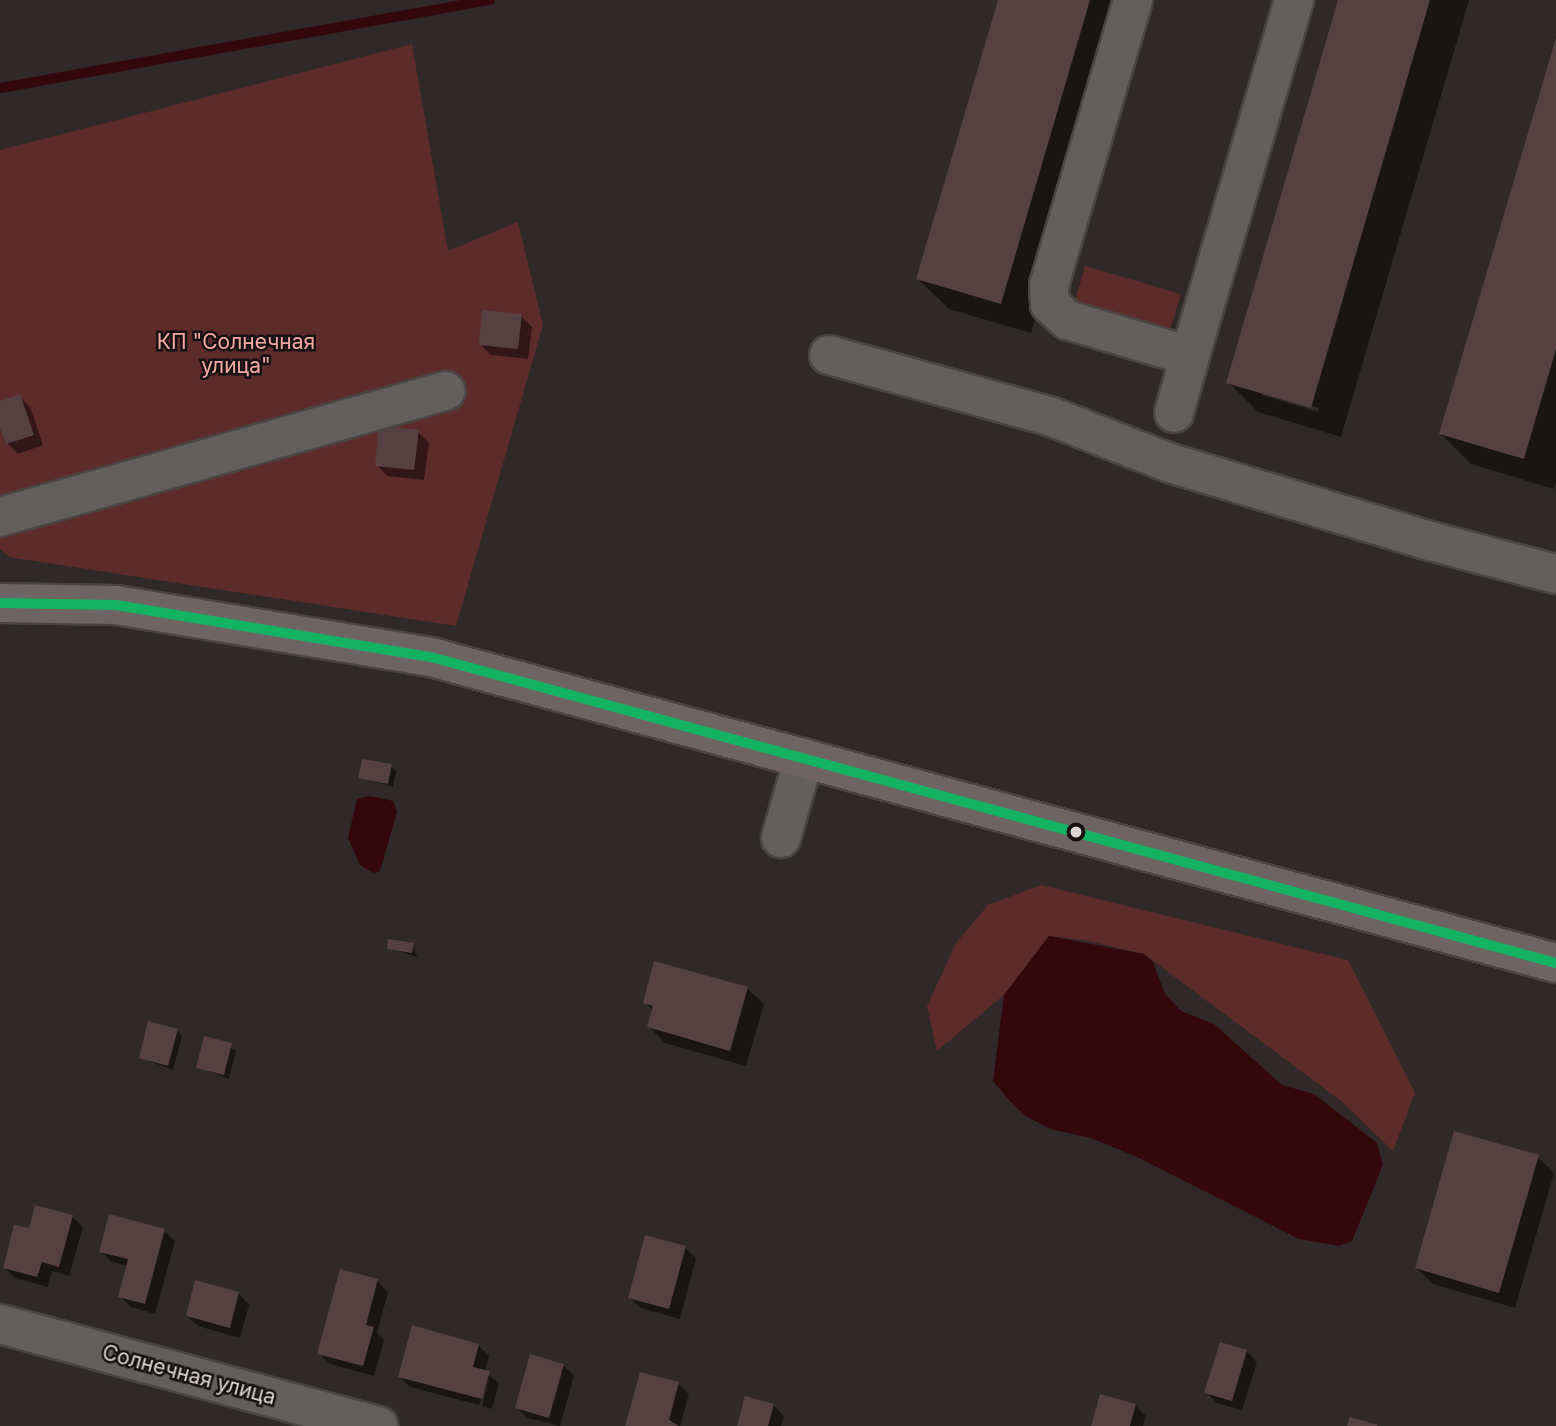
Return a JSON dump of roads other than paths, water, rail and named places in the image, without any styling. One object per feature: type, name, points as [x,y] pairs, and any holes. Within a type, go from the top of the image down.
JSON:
[{"type":"main road","points":[[0,603],[116,605],[431,657],[1556,963]]},
{"type":"street","points":[[1133,0],[1049,285],[1050,304],[1067,320],[1190,356]]},
{"type":"street","points":[[1174,413],[1294,0]]},
{"type":"street","points":[[829,355],[1052,417],[1170,463],[1404,534],[1556,574]]},
{"type":"street","points":[[0,517],[446,391]]},
{"type":"street","points":[[781,838],[804,758]]},
{"type":"street","name":"Солнечная улица","points":[[0,1324],[378,1426]]},
{"type":"waterway","points":[[0,88],[490,0]]},
{"type":"park label","name":"КП \"Солнечная улица\"","points":[[236,354]]}]
